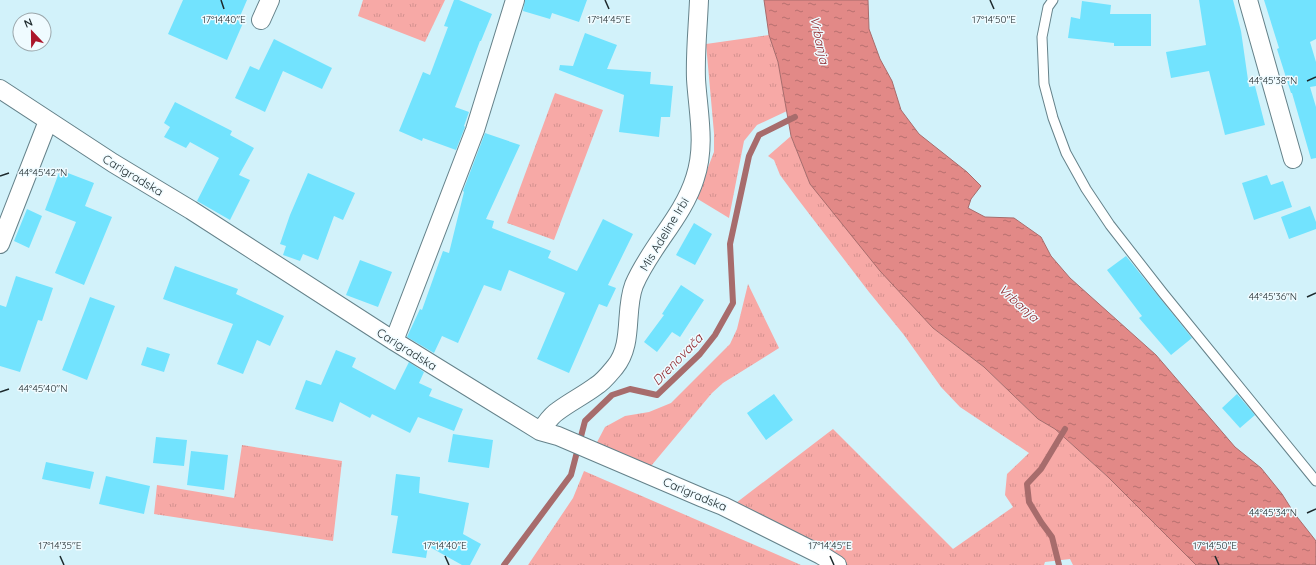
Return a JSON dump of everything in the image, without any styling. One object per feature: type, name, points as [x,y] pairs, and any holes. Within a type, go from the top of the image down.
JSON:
[{"type":"street","points":[[261,20],[270,0]]},
{"type":"street","points":[[394,341],[475,130],[515,0]]},
{"type":"street","name":"Mis Adeline Irbi","points":[[540,431],[551,416],[558,410],[598,386],[616,366],[627,339],[630,302],[634,287],[642,268],[684,204],[695,179],[701,159],[702,136],[696,78],[699,0]]},
{"type":"street","points":[[1248,0],[1293,159]]},
{"type":"street","name":"Carigradska","points":[[0,89],[394,341],[540,431],[589,448],[723,506],[821,555],[837,565]]},
{"type":"street","points":[[0,244],[48,121]]},
{"type":"lane","points":[[1052,0],[1048,7],[1042,37],[1044,84],[1053,118],[1066,153],[1086,189],[1110,225],[1163,293],[1316,481]]},
{"type":"green space","points":[[363,0],[445,0],[425,42],[358,16]]},
{"type":"green space","points":[[769,35],[778,62],[787,111],[757,125],[744,141],[729,218],[696,198],[714,152],[714,133],[706,44]]},
{"type":"green space","points":[[555,93],[603,110],[554,240],[507,223]]},
{"type":"green space","points":[[791,136],[810,184],[933,328],[984,367],[1038,419],[1055,429],[1108,477],[1196,565],[1073,565],[1070,559],[1045,562],[1044,565],[841,565],[732,506],[833,429],[953,549],[1013,507],[1005,495],[1007,474],[1029,453],[960,407],[941,387],[904,335],[797,198],[780,175],[774,160],[768,156]]},
{"type":"green space","points":[[748,284],[779,348],[723,383],[712,393],[646,472],[595,446],[605,427],[625,416],[649,412],[671,403],[730,344],[737,329]]},
{"type":"green space","points":[[242,445],[342,461],[333,541],[154,514],[157,485],[234,498]]},
{"type":"green space","points":[[584,471],[801,565],[528,565],[573,498]]},
{"type":"water","name":"Vrbanja","points":[[764,0],[868,0],[869,29],[880,59],[892,81],[901,110],[919,134],[967,172],[981,186],[971,199],[968,208],[985,217],[1014,218],[1041,237],[1051,256],[1070,278],[1156,355],[1235,447],[1261,468],[1316,541],[1316,565],[1196,565],[1108,477],[1055,429],[1038,419],[984,367],[933,328],[880,271],[810,184],[791,136],[778,62],[769,35]]},
{"type":"building","points":[[183,0],[247,0],[238,21],[243,23],[227,60],[168,34]]},
{"type":"building","points":[[454,0],[459,0],[492,14],[455,107],[469,112],[456,150],[423,138],[422,141],[399,131],[423,72],[430,75],[448,27],[444,26]]},
{"type":"building","points":[[525,0],[587,0],[579,22],[552,13],[550,19],[523,11]]},
{"type":"building","points":[[1199,0],[1233,0],[1241,31],[1249,87],[1255,86],[1265,125],[1225,135],[1209,71],[1171,78],[1166,52],[1206,45]]},
{"type":"building","points":[[1264,0],[1316,0],[1316,39],[1310,42],[1316,62],[1316,86],[1310,87],[1316,107],[1316,158],[1311,159],[1292,93],[1277,49],[1279,48]]},
{"type":"building","points":[[1082,1],[1111,5],[1110,14],[1151,14],[1151,46],[1114,46],[1114,43],[1068,38],[1071,17],[1080,19]]},
{"type":"building","points":[[585,33],[617,45],[607,69],[651,72],[650,84],[673,86],[670,117],[661,117],[659,137],[619,132],[624,95],[559,70],[560,65],[573,66]]},
{"type":"building","points":[[274,39],[332,68],[322,89],[283,71],[265,112],[235,98],[250,66],[259,70]]},
{"type":"building","points":[[175,102],[232,131],[230,135],[254,148],[239,175],[250,180],[230,220],[197,201],[219,158],[190,142],[186,148],[164,137],[170,127],[164,123]]},
{"type":"building","points":[[485,133],[520,145],[486,219],[494,221],[492,228],[551,251],[548,258],[577,271],[603,219],[633,234],[608,285],[616,288],[607,307],[599,304],[569,373],[537,359],[565,293],[509,270],[501,291],[484,285],[458,343],[442,336],[434,353],[407,337],[420,309],[422,310],[443,251],[449,253],[463,191]]},
{"type":"building","points":[[60,170],[94,183],[85,206],[112,217],[84,285],[55,273],[76,222],[45,210]]},
{"type":"building","points":[[308,173],[355,193],[343,220],[334,216],[318,260],[303,254],[300,261],[283,255],[286,246],[280,244],[290,215]]},
{"type":"building","points":[[1267,175],[1271,185],[1283,181],[1292,207],[1254,220],[1242,183]]},
{"type":"building","points":[[1310,206],[1316,222],[1316,229],[1289,239],[1281,217]]},
{"type":"building","points":[[27,209],[42,216],[29,248],[14,241]]},
{"type":"building","points":[[694,223],[712,234],[695,265],[676,255]]},
{"type":"building","points":[[1126,256],[1192,338],[1171,355],[1139,318],[1142,316],[1107,270]]},
{"type":"building","points":[[360,260],[392,272],[378,307],[346,295]]},
{"type":"building","points":[[175,266],[238,289],[236,294],[284,316],[270,346],[257,340],[243,374],[217,364],[233,324],[163,299]]},
{"type":"building","points":[[16,276],[53,288],[42,321],[38,320],[20,372],[0,366],[0,305],[6,307]]},
{"type":"building","points":[[681,285],[704,300],[680,337],[672,332],[657,352],[644,342],[664,315],[662,314]]},
{"type":"building","points":[[90,297],[115,306],[87,380],[62,370]]},
{"type":"building","points":[[147,347],[170,354],[164,372],[141,365]]},
{"type":"building","points":[[336,350],[356,358],[352,367],[395,390],[409,362],[424,372],[419,383],[432,389],[429,396],[463,409],[454,431],[418,417],[410,433],[372,414],[370,418],[340,402],[333,422],[295,409],[306,380],[321,385]]},
{"type":"building","points":[[774,394],[793,420],[766,440],[747,413]]},
{"type":"building","points":[[1237,394],[1255,415],[1240,428],[1222,408]]},
{"type":"building","points":[[453,434],[493,440],[489,468],[448,462]]},
{"type":"building","points":[[156,437],[187,440],[184,466],[153,463]]},
{"type":"building","points":[[191,451],[228,455],[224,490],[187,485]]},
{"type":"building","points":[[46,462],[94,472],[90,489],[42,479]]},
{"type":"building","points":[[396,474],[420,477],[419,493],[469,503],[463,534],[481,544],[470,565],[462,565],[428,546],[426,558],[392,553],[398,516],[391,515]]},
{"type":"building","points":[[106,476],[150,486],[144,514],[99,504]]},
{"type":"waterway","name":"Drenovača","points":[[504,565],[571,475],[585,421],[612,395],[630,389],[657,395],[700,354],[715,335],[733,303],[730,244],[749,156],[759,135],[795,117]]},
{"type":"waterway","points":[[1059,565],[1052,537],[1029,502],[1027,484],[1041,469],[1065,429]]}]
